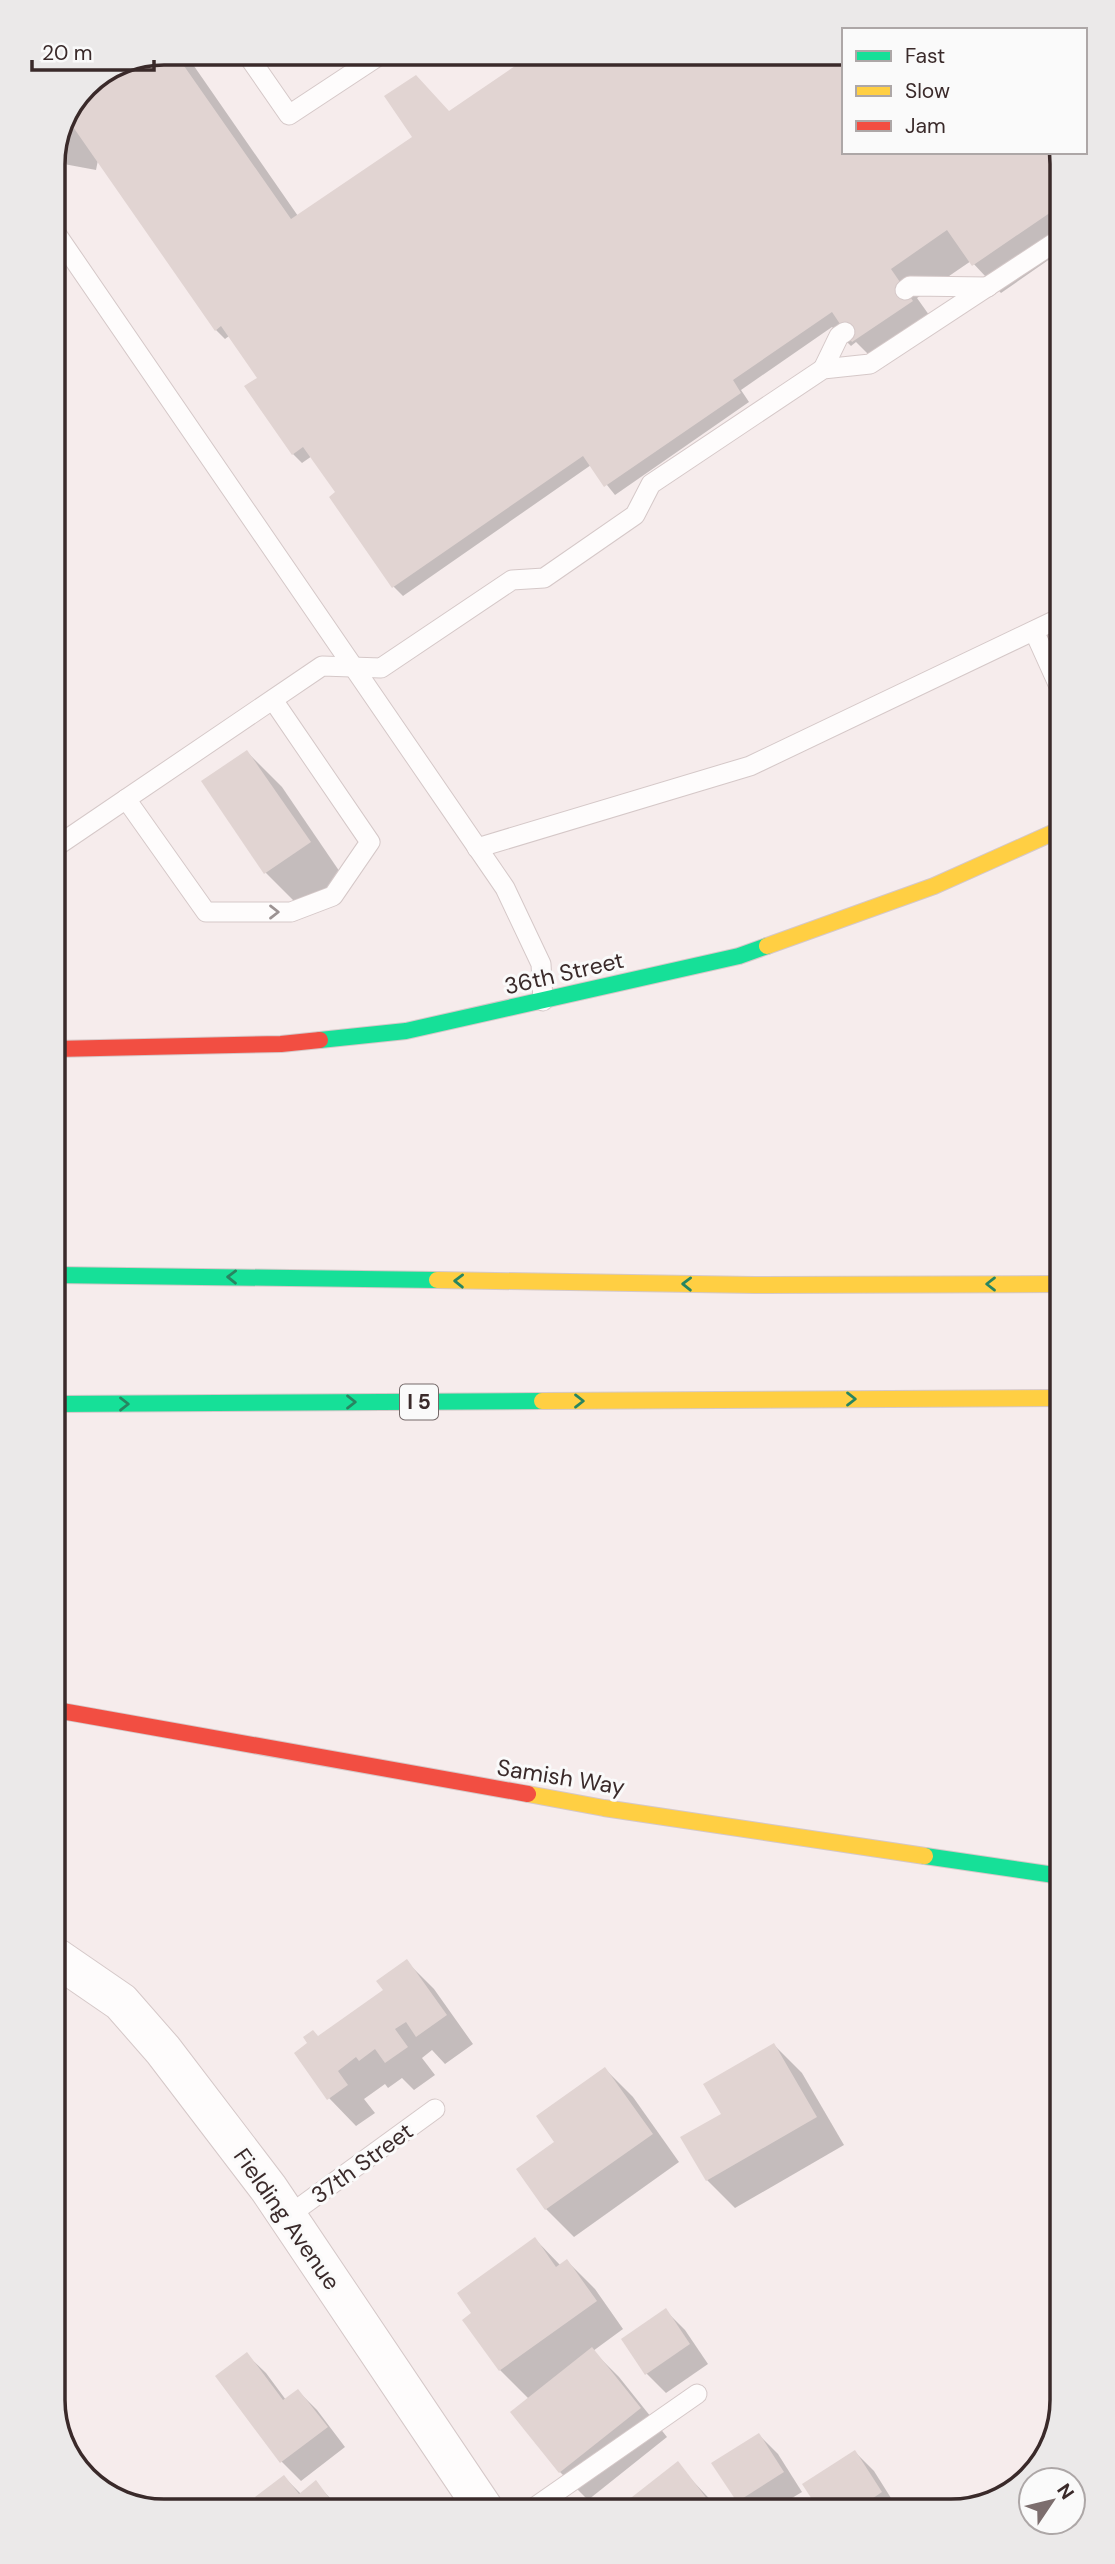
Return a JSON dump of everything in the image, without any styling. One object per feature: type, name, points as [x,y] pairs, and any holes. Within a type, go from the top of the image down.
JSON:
[{"type":"main road","name":"36th Street","points":[[65,1049],[281,1044],[406,1031],[739,956],[934,886],[1050,834]]},
{"type":"main road","points":[[65,1275],[755,1285],[1050,1284]]},
{"type":"main road","name":"I 5","points":[[65,1404],[1050,1398]]},
{"type":"main road","name":"Samish Way","points":[[65,1711],[592,1805],[1050,1873]]},
{"type":"street","name":"Fielding Avenue","points":[[65,1964],[121,2002],[163,2050],[288,2216],[477,2499]]},
{"type":"lane","points":[[255,65],[289,115],[364,65]]},
{"type":"lane","points":[[65,247],[505,888],[541,964],[543,1001]]},
{"type":"lane","points":[[65,841],[322,666],[381,668],[512,580],[544,578],[635,515],[651,484],[823,369],[870,364],[1050,247]]},
{"type":"lane","points":[[905,290],[910,286],[988,287]]},
{"type":"lane","points":[[823,369],[839,336],[845,332]]},
{"type":"lane","points":[[477,848],[750,766],[1050,623]]},
{"type":"lane","points":[[1034,631],[1050,666]]},
{"type":"lane","points":[[126,799],[206,912],[291,912],[333,896],[370,842],[273,700]]},
{"type":"lane","name":"37th Street","points":[[288,2216],[435,2109]]},
{"type":"lane","points":[[546,2499],[697,2394]]},
{"type":"building","points":[[183,65],[291,219],[412,137],[384,96],[416,75],[449,111],[516,65],[842,65],[842,154],[1049,154],[1050,213],[972,266],[947,230],[891,269],[913,301],[852,342],[832,312],[733,380],[741,393],[604,487],[583,456],[392,588],[329,497],[335,492],[303,447],[292,455],[244,386],[257,378],[221,326],[215,331],[73,126],[85,103],[98,89],[126,72],[144,67]]},
{"type":"building","points":[[247,750],[311,842],[264,874],[201,781]]},
{"type":"building","points":[[407,1959],[447,2015],[416,2037],[406,2022],[395,2029],[408,2047],[385,2063],[375,2049],[359,2061],[356,2057],[338,2071],[348,2085],[327,2100],[294,2053],[307,2043],[303,2037],[313,2030],[318,2036],[383,1990],[376,1981]]},
{"type":"building","points":[[774,2043],[817,2117],[706,2181],[680,2137],[721,2114],[703,2084]]},
{"type":"building","points":[[605,2067],[653,2134],[545,2210],[516,2169],[554,2142],[536,2116]]},
{"type":"building","points":[[535,2237],[556,2267],[567,2259],[597,2301],[499,2371],[462,2320],[471,2313],[457,2293]]},
{"type":"building","points":[[666,2308],[690,2344],[645,2375],[621,2339]]},
{"type":"building","points":[[592,2347],[641,2408],[559,2473],[510,2412]]},
{"type":"building","points":[[247,2352],[283,2400],[298,2389],[328,2427],[280,2463],[215,2376]]},
{"type":"building","points":[[759,2433],[784,2472],[742,2499],[735,2499],[711,2463]]},
{"type":"building","points":[[855,2450],[882,2492],[872,2499],[812,2499],[802,2484]]},
{"type":"building","points":[[678,2461],[707,2499],[629,2499]]},
{"type":"building","points":[[284,2475],[299,2494],[316,2480],[330,2499],[257,2499],[255,2497]]},
{"type":"traffic: fast","points":[[320,1040],[406,1031],[739,956],[767,946]]},
{"type":"traffic: fast","points":[[65,1275],[437,1280]]},
{"type":"traffic: fast","points":[[65,1404],[542,1401]]},
{"type":"traffic: fast","points":[[925,1856],[1050,1874]]},
{"type":"traffic: slow","points":[[767,946],[934,886],[1050,834]]},
{"type":"traffic: slow","points":[[437,1280],[755,1285],[1050,1284]]},
{"type":"traffic: slow","points":[[542,1401],[1050,1398]]},
{"type":"traffic: slow","points":[[528,1794],[604,1808],[925,1856]]},
{"type":"traffic: jam","points":[[65,1049],[281,1044],[320,1040]]},
{"type":"traffic: jam","points":[[65,1712],[528,1794]]}]
